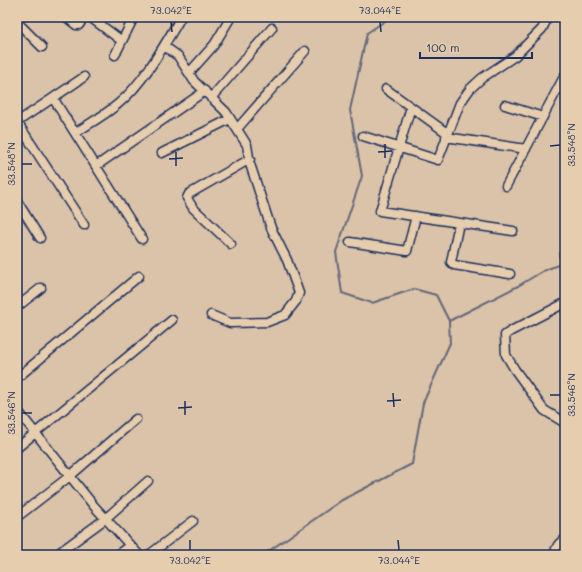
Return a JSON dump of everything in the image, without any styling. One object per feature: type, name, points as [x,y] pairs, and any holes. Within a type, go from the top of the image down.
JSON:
[{"type":"street","points":[[66,17],[76,25],[79,25],[84,17]]},
{"type":"street","points":[[90,17],[122,41]]},
{"type":"street","points":[[115,55],[134,17]]},
{"type":"street","points":[[75,133],[118,104],[127,96],[164,46],[181,17]]},
{"type":"street","points":[[189,73],[205,56],[231,17]]},
{"type":"street","points":[[363,136],[438,160],[446,135],[460,103],[470,89],[518,53],[542,29],[548,17]]},
{"type":"street","points":[[17,22],[42,47]]},
{"type":"street","points":[[211,98],[272,28]]},
{"type":"street","points":[[164,46],[178,56],[189,73],[230,118],[247,145],[250,160],[271,228],[287,260],[299,293],[296,301],[285,315],[267,322],[230,323],[211,315]]},
{"type":"street","points":[[237,129],[305,52]]},
{"type":"street","points":[[506,186],[565,75]]},
{"type":"street","points":[[84,78],[17,122],[84,225]]},
{"type":"street","points":[[386,89],[446,135],[526,149]]},
{"type":"street","points":[[96,166],[205,92]]},
{"type":"street","points":[[52,98],[142,239]]},
{"type":"street","points":[[505,105],[543,117]]},
{"type":"street","points":[[411,108],[380,211],[513,232]]},
{"type":"street","points":[[162,153],[230,118]]},
{"type":"street","points":[[231,244],[193,208],[187,198],[189,194],[250,160]]},
{"type":"street","points":[[17,201],[40,238]]},
{"type":"street","points":[[350,242],[407,250],[416,216]]},
{"type":"street","points":[[458,223],[451,262],[454,265],[510,274]]},
{"type":"street","points":[[17,378],[139,276]]},
{"type":"street","points":[[17,307],[41,288]]},
{"type":"street","points":[[565,303],[511,331],[505,336],[506,355],[515,370],[544,410],[565,423]]},
{"type":"street","points":[[17,448],[36,434],[172,320]]},
{"type":"street","points":[[17,410],[105,519],[139,555]]},
{"type":"street","points":[[17,517],[70,476],[136,419]]},
{"type":"street","points":[[56,555],[105,519],[148,481]]},
{"type":"street","points":[[148,555],[193,521]]},
{"type":"street","points":[[554,555],[556,547],[560,542],[565,540]]},
{"type":"street","points":[[117,555],[129,546]]},
{"type":"waterway","points":[[263,555],[342,500],[412,464],[423,403],[450,343],[449,321],[436,295],[414,289],[372,303],[342,293],[336,252],[362,176],[350,110],[367,33],[391,17]]},
{"type":"waterway","points":[[449,321],[518,286],[543,271],[558,265],[565,268]]}]
